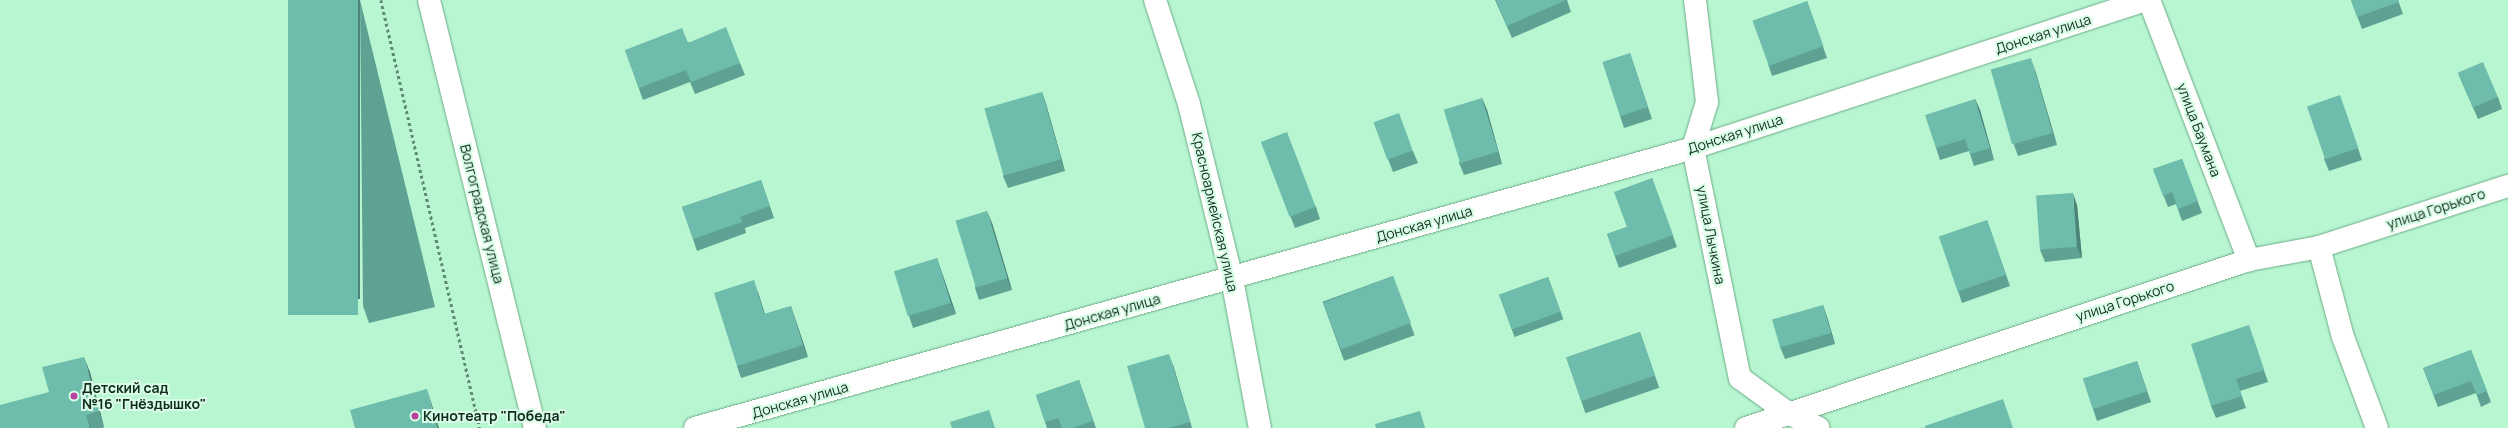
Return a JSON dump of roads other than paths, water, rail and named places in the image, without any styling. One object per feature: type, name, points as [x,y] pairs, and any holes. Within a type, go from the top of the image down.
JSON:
[{"type":"street","name":"Волгоградская улица","points":[[429,0],[535,428]]},
{"type":"street","name":"Красноармейская улица","points":[[1155,0],[1189,104],[1232,279],[1260,428]]},
{"type":"street","name":"улица Лычкина","points":[[1696,0],[1707,102],[1693,148],[1740,378],[1788,413],[1819,428]]},
{"type":"street","name":"Донская улица","points":[[695,428],[1232,279],[1693,148],[2148,0]]},
{"type":"street","name":"улица Баумана","points":[[2148,0],[2249,260]]},
{"type":"street","name":"улица Горького","points":[[1746,428],[2249,260],[2319,247],[2508,186]]},
{"type":"street","points":[[2319,247],[2343,337],[2377,428]]},
{"type":"place","name":"Детский сад №16 \"Гнёздышко\"","points":[[74,396]]},
{"type":"place","name":"Кинотеатр \"Победа\"","points":[[415,416]]}]
